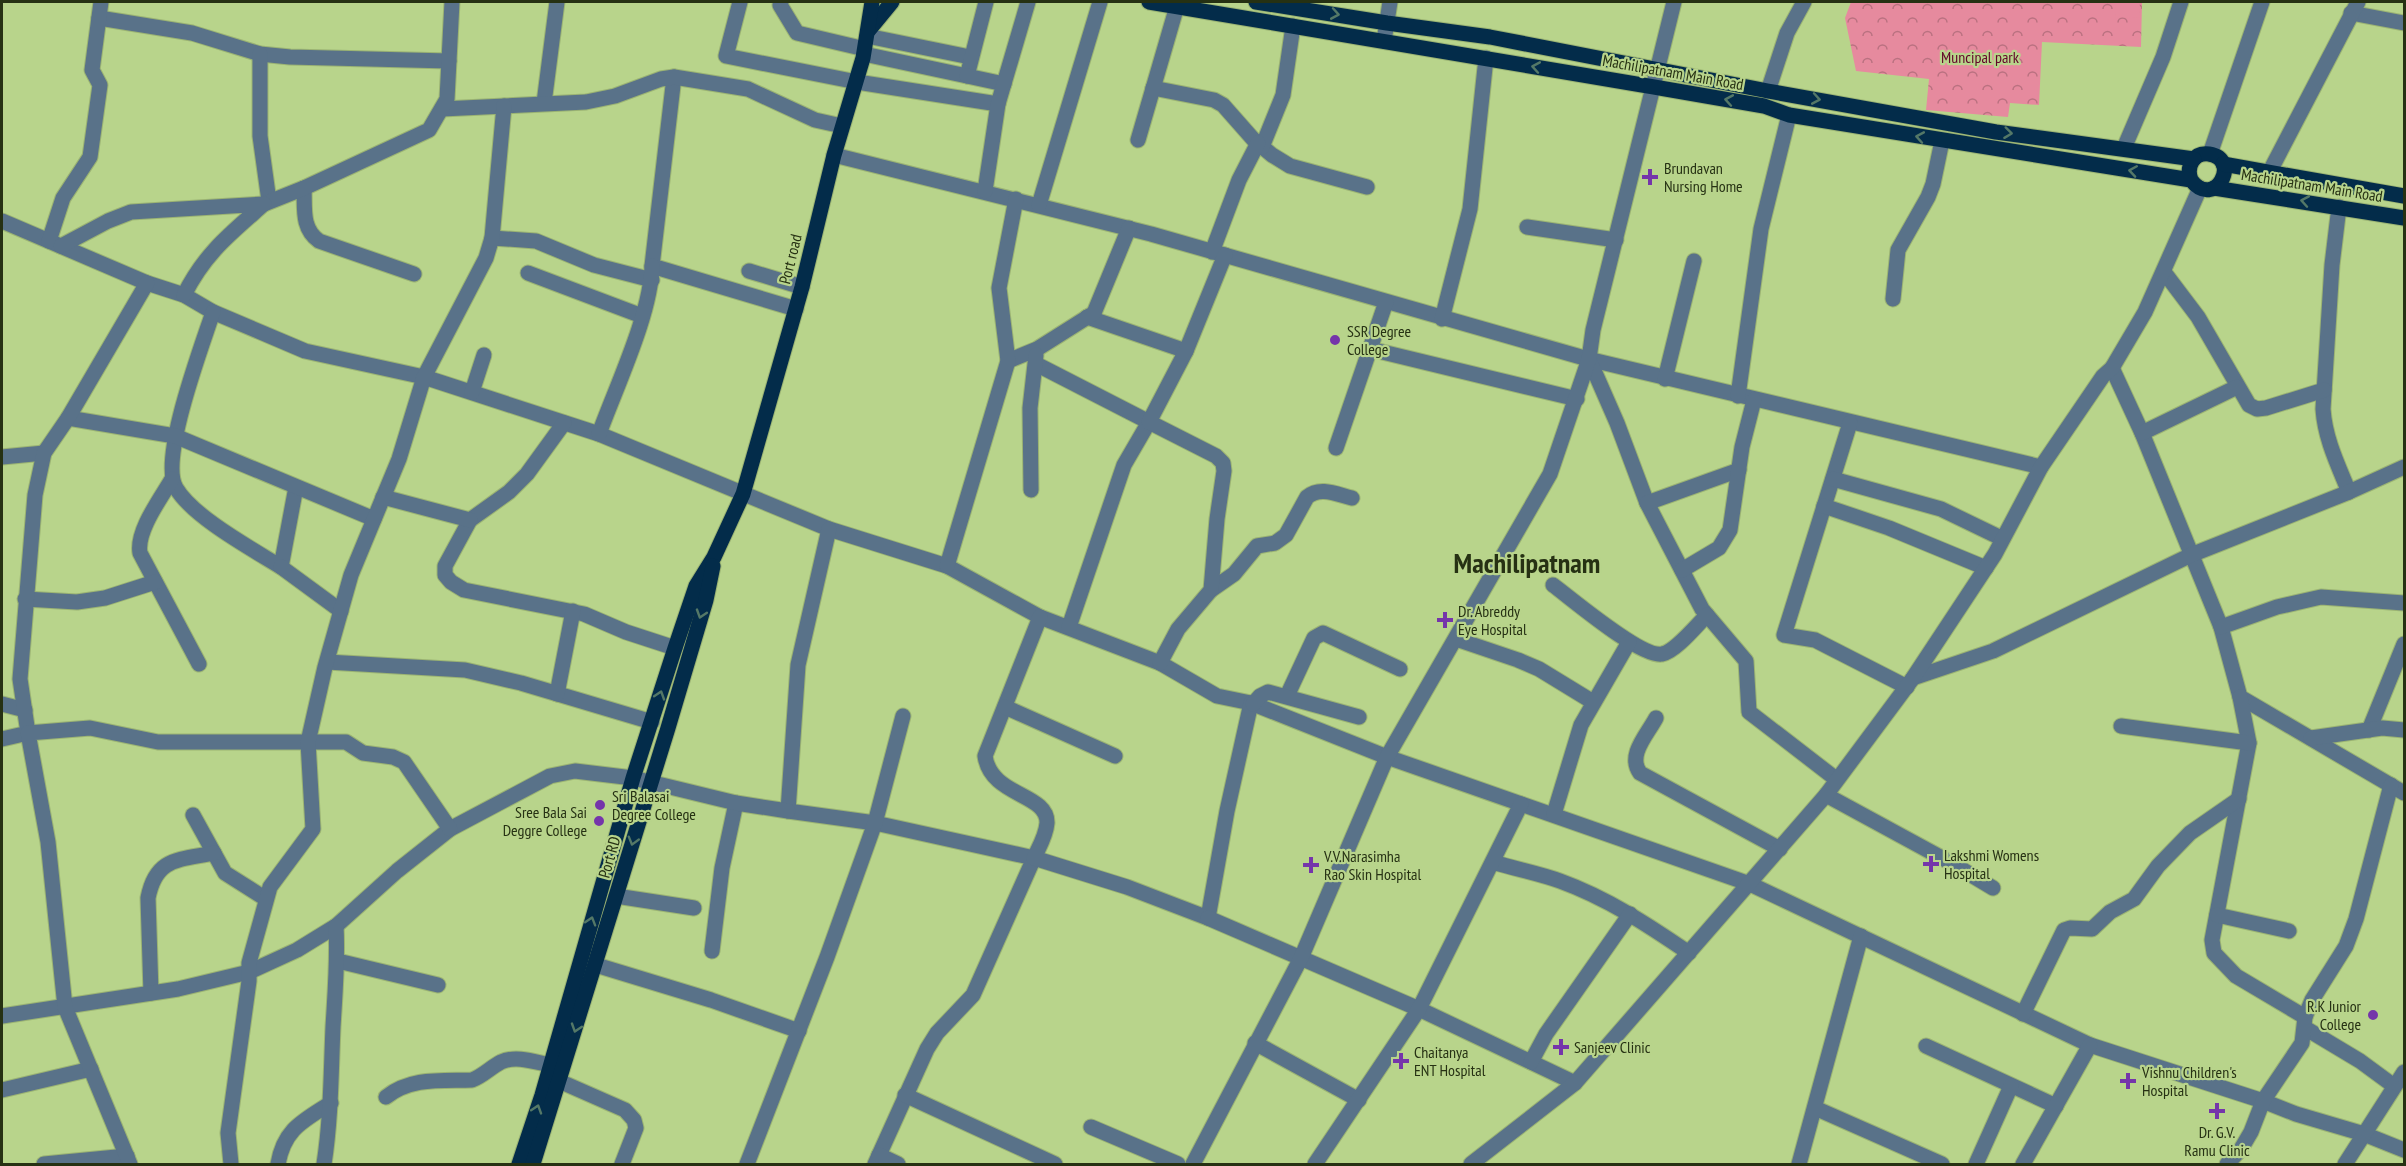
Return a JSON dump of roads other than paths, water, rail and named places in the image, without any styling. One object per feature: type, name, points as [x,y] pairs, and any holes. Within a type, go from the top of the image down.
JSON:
[{"type":"main road","name":"Port road","points":[[714,557],[743,494],[796,309],[834,155],[857,82],[872,2]]},
{"type":"main road","name":"Port road","points":[[866,43],[892,2]]},
{"type":"main road","name":"Machilipatnam Main Road","points":[[1149,2],[1764,106],[1789,115],[2404,218]]},
{"type":"main road","name":"Machilipatnam Main Road","points":[[1256,2],[1300,5],[1387,23],[1490,37],[1996,132],[2194,159],[2210,154],[2223,164],[2404,196]]},
{"type":"main road","points":[[2194,159],[2189,169],[2202,185]]},
{"type":"main road","name":"Machilipatnam Main Road","points":[[2202,185],[2222,180],[2223,164]]},
{"type":"main road","points":[[519,1164],[633,778],[696,586],[714,557]]},
{"type":"main road","name":"Port RD","points":[[533,1164],[596,965],[706,600],[714,557]]},
{"type":"street","points":[[55,244],[63,198],[90,157],[100,85],[92,70],[101,2]]},
{"type":"street","points":[[55,244],[131,212],[266,202],[304,188],[429,130],[447,99],[452,2]]},
{"type":"street","points":[[544,103],[557,2]]},
{"type":"street","points":[[740,2],[726,56],[857,82],[998,104]]},
{"type":"street","points":[[781,2],[780,5],[797,33],[970,57]]},
{"type":"street","points":[[967,76],[970,57],[986,2]]},
{"type":"street","points":[[985,191],[998,104],[1028,2]]},
{"type":"street","points":[[1040,205],[1100,2]]},
{"type":"street","points":[[1384,41],[1390,2]]},
{"type":"street","points":[[1193,1164],[1301,958],[1387,757],[1550,474],[1589,359],[1593,330],[1674,2]]},
{"type":"street","points":[[1768,91],[1787,33],[1804,2]]},
{"type":"street","points":[[2124,148],[2163,57],[2181,2]]},
{"type":"street","points":[[2210,154],[2262,2]]},
{"type":"street","points":[[1138,140],[1177,6]]},
{"type":"street","points":[[2270,173],[2355,7],[2404,23]]},
{"type":"street","points":[[99,18],[192,33],[260,54],[449,61]]},
{"type":"street","points":[[1069,627],[1124,465],[1186,351],[1219,253],[1239,180],[1260,145],[1283,94],[1293,26]]},
{"type":"street","points":[[866,43],[967,76],[1004,84]]},
{"type":"street","points":[[260,54],[260,136],[266,202]]},
{"type":"street","points":[[1442,319],[1470,209],[1486,58]]},
{"type":"street","points":[[442,109],[586,102],[615,96],[661,79],[674,77],[748,88],[815,120],[842,126]]},
{"type":"street","points":[[599,434],[642,316],[652,273],[674,77]]},
{"type":"street","points":[[1153,88],[1214,100],[1223,105],[1240,127],[1260,145],[1290,166],[1367,187]]},
{"type":"street","points":[[231,1164],[228,1133],[249,963],[270,886],[313,829],[308,742],[351,575],[399,459],[424,377],[486,258],[492,238],[504,106]]},
{"type":"street","points":[[1738,396],[1761,229],[1789,115]]},
{"type":"street","points":[[1893,299],[1898,250],[1934,184],[1942,141]]},
{"type":"street","points":[[834,155],[1130,228],[1442,319],[1665,379],[2041,467]]},
{"type":"street","points":[[1471,1164],[1575,1083],[1826,795],[1910,682],[1986,568],[2041,467],[2103,376],[2112,368],[2145,312],[2202,185]]},
{"type":"street","points":[[304,188],[305,225],[311,235],[319,241],[414,274]]},
{"type":"street","points":[[947,566],[1008,361],[999,288],[1016,199]]},
{"type":"street","points":[[184,295],[196,272],[213,249],[266,202]]},
{"type":"street","points":[[2339,207],[2332,265],[2324,390],[2325,426],[2349,492]]},
{"type":"street","points":[[2,221],[147,283],[184,295],[213,312],[305,351],[424,377],[599,434],[829,529],[947,566],[1040,617],[1160,663],[1217,696],[1252,704],[1387,757],[1750,884],[2090,1045],[2263,1101],[2296,1114],[2364,1134],[2404,1150]]},
{"type":"street","points":[[1527,226],[1616,240]]},
{"type":"street","points":[[1008,361],[1036,356],[1094,313],[1130,228]]},
{"type":"street","points":[[492,238],[536,241],[594,265],[652,273],[796,309]]},
{"type":"street","points":[[1665,379],[1694,261]]},
{"type":"street","points":[[749,271],[802,287]]},
{"type":"street","points":[[2164,272],[2198,317],[2244,400],[2257,410],[2324,390]]},
{"type":"street","points":[[528,273],[642,316]]},
{"type":"street","points":[[44,1164],[128,1160],[66,1007],[48,842],[20,680],[35,495],[44,453],[68,417],[147,283]]},
{"type":"street","points":[[1336,448],[1386,302]]},
{"type":"street","points":[[213,312],[175,436],[171,461],[172,479],[190,506],[281,567],[341,611]]},
{"type":"street","points":[[1087,317],[1186,351]]},
{"type":"street","points":[[1370,349],[1577,399]]},
{"type":"street","points":[[472,392],[484,355]]},
{"type":"street","points":[[1036,356],[1149,422],[1216,456],[1222,463],[1224,480],[1217,519],[1211,590]]},
{"type":"street","points":[[1031,490],[1030,408],[1036,356]]},
{"type":"street","points":[[1589,359],[1617,423],[1647,503],[1707,615],[1746,661],[1749,712],[1836,779]]},
{"type":"street","points":[[2112,368],[2142,433],[2221,627],[2250,743],[2212,940],[2214,953],[2222,964],[2236,976],[2394,1086]]},
{"type":"street","points":[[2142,433],[2237,387]]},
{"type":"street","points":[[1682,570],[1719,549],[1730,530],[1748,420],[1754,400]]},
{"type":"street","points":[[68,417],[175,436],[374,519]]},
{"type":"street","points":[[564,423],[527,474],[509,492],[470,520],[445,566],[445,574],[451,582],[464,590],[573,611],[675,648]]},
{"type":"street","points":[[1850,423],[1784,635],[1815,640],[1910,682],[1994,651],[2191,555],[2349,492],[2404,467]]},
{"type":"street","points":[[2,456],[44,453]]},
{"type":"street","points":[[1647,503],[1739,470]]},
{"type":"street","points":[[172,479],[142,533],[138,545],[140,553],[199,664]]},
{"type":"street","points":[[1833,479],[1941,509],[2001,538]]},
{"type":"street","points":[[281,567],[296,488]]},
{"type":"street","points":[[1160,663],[1178,629],[1211,590],[1234,574],[1257,546],[1275,543],[1286,535],[1306,497],[1312,493],[1324,491],[1352,498]]},
{"type":"street","points":[[383,496],[470,520]]},
{"type":"street","points":[[1824,506],[1889,528],[1986,568]]},
{"type":"street","points":[[788,811],[798,665],[829,529]]},
{"type":"street","points":[[26,599],[77,602],[105,598],[155,582]]},
{"type":"street","points":[[1553,585],[1629,642],[1654,655],[1664,654],[1671,650],[1707,615]]},
{"type":"street","points":[[2221,627],[2277,607],[2321,597],[2404,603]]},
{"type":"street","points":[[557,694],[573,611]]},
{"type":"street","points":[[897,1164],[877,1160],[905,1095],[927,1049],[938,1033],[973,995],[1045,835],[1046,815],[1040,806],[994,779],[987,768],[985,756],[1040,617]]},
{"type":"street","points":[[1287,696],[1314,638],[1323,633],[1400,669]]},
{"type":"street","points":[[1456,639],[1528,664],[1593,702]]},
{"type":"street","points":[[1554,814],[1581,725],[1629,642]]},
{"type":"street","points":[[2369,730],[2404,644]]},
{"type":"street","points":[[327,662],[465,669],[652,722]]},
{"type":"street","points":[[1208,918],[1227,811],[1252,704],[1263,693],[1287,696],[1359,717]]},
{"type":"street","points":[[2227,1164],[2241,1149],[2251,1132],[2263,1101],[2302,1043],[2312,1000],[2346,946],[2353,928],[2398,789],[2240,697]]},
{"type":"street","points":[[2,704],[25,710]]},
{"type":"street","points":[[1005,707],[1115,756]]},
{"type":"street","points":[[747,1164],[799,1031],[875,823],[903,716]]},
{"type":"street","points":[[1656,718],[1634,757],[1634,766],[1640,773],[1780,849]]},
{"type":"street","points":[[2121,726],[2250,743]]},
{"type":"street","points":[[2,739],[28,733],[90,728],[158,742],[242,744],[346,742],[363,753],[400,759],[411,771],[450,829]]},
{"type":"street","points":[[2311,738],[2369,730],[2404,730]]},
{"type":"street","points":[[2,1016],[151,993],[249,972],[297,950],[336,926],[397,871],[450,829],[550,776],[574,771],[633,778],[736,803],[875,823],[1034,858],[1126,887],[1208,918],[1419,1009],[1575,1083]]},
{"type":"street","points":[[1826,795],[1993,888]]},
{"type":"street","points":[[2023,1014],[2064,930],[2092,929],[2110,912],[2130,902],[2158,866],[2190,833],[2239,799]]},
{"type":"street","points":[[712,951],[722,868],[736,803]]},
{"type":"street","points":[[1315,1164],[1419,1009],[1521,804]]},
{"type":"street","points":[[193,815],[225,873],[266,899]]},
{"type":"street","points":[[151,993],[148,898],[151,883],[156,873],[166,865],[214,853]]},
{"type":"street","points":[[1493,862],[1560,881],[1630,914],[1689,953]]},
{"type":"street","points":[[616,896],[694,908]]},
{"type":"street","points":[[1531,1062],[1546,1034],[1630,914]]},
{"type":"street","points":[[2217,915],[2289,931]]},
{"type":"street","points":[[324,1164],[331,1103],[333,1025],[338,961],[336,926]]},
{"type":"street","points":[[1799,1164],[1862,936]]},
{"type":"street","points":[[338,961],[438,985]]},
{"type":"street","points":[[596,965],[711,1000],[799,1031]]},
{"type":"street","points":[[1256,1043],[1359,1100]]},
{"type":"street","points":[[2023,1164],[2090,1045]]},
{"type":"street","points":[[1926,1046],[2056,1106]]},
{"type":"street","points":[[386,1097],[398,1087],[410,1083],[472,1080],[482,1076],[500,1062],[512,1058],[550,1065]]},
{"type":"street","points":[[2,1090],[91,1069]]},
{"type":"street","points":[[2345,1164],[2404,1072]]},
{"type":"street","points":[[559,1081],[625,1110],[631,1115],[636,1128],[622,1164]]},
{"type":"street","points":[[1976,1164],[2011,1086]]},
{"type":"street","points":[[905,1095],[1055,1164]]},
{"type":"street","points":[[278,1164],[281,1147],[289,1133],[331,1103]]},
{"type":"street","points":[[1815,1108],[1942,1164]]},
{"type":"street","points":[[1090,1127],[1178,1164]]},
{"type":"place","name":"Brundavan Nursing Home","points":[[1650,177]]},
{"type":"place","name":"SSR Degree College","points":[[1335,340]]},
{"type":"place","name":"Dr. Abreddy Eye Hospital","points":[[1445,620]]},
{"type":"place","name":"Sri Balasai Degree College","points":[[600,805]]},
{"type":"place","name":"Sree Bala Sai Deggre College","points":[[599,821]]},
{"type":"place","name":"Lakshmi Womens Hospital","points":[[1931,864]]},
{"type":"place","name":"V.V.Narasimha Rao Skin Hospital","points":[[1311,865]]},
{"type":"place","name":"R.K Junior College","points":[[2373,1015]]},
{"type":"place","name":"Sanjeev Clinic","points":[[1561,1047]]},
{"type":"place","name":"Chaitanya ENT Hospital","points":[[1401,1061]]},
{"type":"place","name":"Vishnu Children's Hospital","points":[[2128,1081]]},
{"type":"place","name":"Dr. G.V. Ramu Clinic","points":[[2217,1111]]},
{"type":"district","name":"Machilipatnam","points":[[1527,562]]},
{"type":"park label","name":"Muncipal park","points":[[1980,57]]}]
